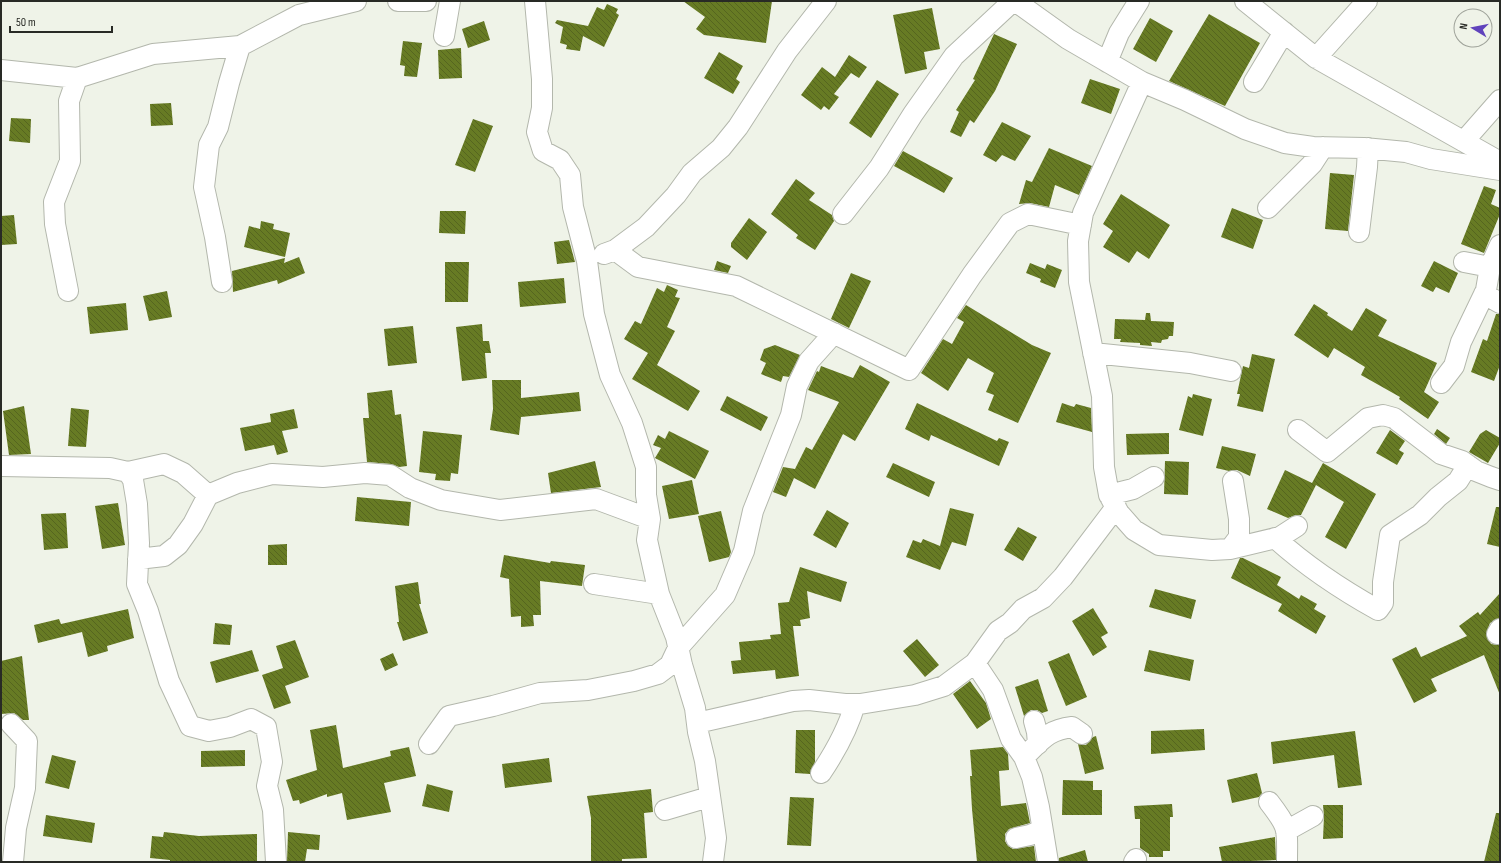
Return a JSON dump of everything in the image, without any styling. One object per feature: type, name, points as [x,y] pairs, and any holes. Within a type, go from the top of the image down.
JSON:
[{"type":"street","points":[[1,70],[77,78],[153,54],[240,46],[299,15],[356,1]]},
{"type":"street","points":[[398,1],[426,1]]},
{"type":"street","points":[[444,36],[450,1]]},
{"type":"street","points":[[535,1],[542,79],[542,108],[537,132],[543,151],[560,160],[570,175],[573,206],[587,261],[594,314],[610,375],[632,423],[646,467],[646,495],[650,519],[647,540],[659,594],[676,637],[695,708],[705,762],[716,838],[713,862]]},
{"type":"street","points":[[587,261],[615,250],[646,227],[676,195],[692,173],[721,148],[738,127],[787,51],[826,1]]},
{"type":"street","points":[[843,214],[879,168],[913,114],[954,56],[1014,1],[1068,39],[1142,82],[1185,100],[1245,129],[1285,143],[1406,152],[1431,159],[1500,170]]},
{"type":"street","points":[[1107,62],[1120,33],[1140,1]]},
{"type":"street","points":[[1245,1],[1316,58],[1500,162]]},
{"type":"street","points":[[1316,58],[1367,1]]},
{"type":"street","points":[[1254,82],[1284,32]]},
{"type":"street","points":[[222,282],[215,237],[204,187],[210,145],[218,127],[240,46]]},
{"type":"street","points":[[68,291],[55,224],[54,202],[70,161],[69,101],[77,78]]},
{"type":"street","points":[[1142,82],[1083,213],[1078,241],[1079,282],[1102,396],[1104,467],[1113,501],[1118,513],[1134,530],[1159,545],[1212,550],[1230,549],[1280,537],[1297,526]]},
{"type":"street","points":[[1464,141],[1500,100]]},
{"type":"street","points":[[1268,208],[1312,164],[1323,147]]},
{"type":"street","points":[[1359,232],[1368,148]]},
{"type":"street","points":[[615,250],[638,267],[736,286],[772,305],[834,333],[909,370],[972,276],[1010,223],[1028,214],[1081,225]]},
{"type":"street","points":[[1441,383],[1454,366],[1461,342],[1492,299],[1490,267],[1500,245]]},
{"type":"street","points":[[1464,262],[1490,267]]},
{"type":"street","points":[[429,744],[448,716],[493,706],[540,693],[588,690],[634,681],[658,674],[670,665],[678,648],[725,595],[744,551],[753,511],[791,414],[797,386],[809,361],[834,333]]},
{"type":"street","points":[[1093,353],[1190,363],[1231,371]]},
{"type":"street","points":[[1298,430],[1327,452],[1368,418],[1383,415],[1394,418],[1405,429],[1441,454],[1468,465],[1476,471],[1500,480]]},
{"type":"street","points":[[1,466],[110,468],[128,472],[164,464],[183,473],[208,495]]},
{"type":"street","points":[[1275,538],[1292,553],[1355,598],[1378,610],[1383,603],[1383,582],[1390,535],[1420,515],[1438,497],[1458,481],[1468,465]]},
{"type":"street","points":[[128,472],[133,480],[137,504],[137,584],[148,611],[169,681],[190,726],[209,731],[230,727],[251,719],[266,727],[272,762],[267,786],[273,810],[276,862]]},
{"type":"street","points":[[138,559],[164,556],[178,545],[193,524],[208,495],[236,483],[272,474],[323,478],[365,473],[390,475],[410,488],[441,500],[500,510],[596,499],[650,519]]},
{"type":"street","points":[[697,723],[793,702],[809,700],[855,704],[928,692],[944,686],[975,663],[998,632],[1010,623],[1023,609],[1043,598],[1063,577],[1113,501],[1154,477]]},
{"type":"street","points":[[1230,549],[1239,537],[1239,519],[1233,481]]},
{"type":"street","points":[[594,584],[659,594]]},
{"type":"street","points":[[975,663],[992,690],[1011,739],[1031,750]]},
{"type":"street","points":[[821,773],[841,738],[851,717],[855,704]]},
{"type":"street","points":[[1034,721],[1037,732],[1031,750],[1048,862]]},
{"type":"street","points":[[11,724],[27,741],[25,788],[16,828],[13,862]]},
{"type":"street","points":[[1031,750],[1045,736],[1057,729],[1072,727],[1082,734]]},
{"type":"street","points":[[665,810],[709,797]]},
{"type":"street","points":[[1269,802],[1283,819],[1288,838],[1287,862]]},
{"type":"street","points":[[1286,831],[1313,816]]},
{"type":"street","points":[[1016,838],[1030,835],[1042,830]]},
{"type":"building","points":[[683,1],[772,1],[766,43],[704,35],[696,29],[705,17]]},
{"type":"building","points":[[607,4],[618,9],[616,13],[619,15],[604,47],[583,36],[580,51],[566,49],[567,45],[560,43],[563,27],[555,23],[557,20],[588,26],[597,7],[604,10]]},
{"type":"building","points":[[932,8],[940,49],[924,52],[927,69],[905,74],[893,15]]},
{"type":"building","points":[[1209,14],[1260,43],[1225,106],[1169,81]]},
{"type":"building","points":[[1150,18],[1173,31],[1156,62],[1133,49]]},
{"type":"building","points":[[484,21],[490,40],[468,48],[462,29]]},
{"type":"building","points":[[994,34],[1017,44],[995,91],[974,123],[970,120],[961,137],[950,132],[959,112],[956,110],[975,80],[973,79]]},
{"type":"building","points":[[403,41],[422,43],[417,77],[404,76],[405,66],[400,65]]},
{"type":"building","points":[[461,48],[462,78],[439,79],[438,50]]},
{"type":"building","points":[[719,52],[743,66],[736,79],[740,82],[733,94],[704,78]]},
{"type":"building","points":[[849,55],[867,67],[859,78],[851,73],[834,94],[839,97],[829,110],[824,106],[821,110],[801,95],[822,67],[835,77]]},
{"type":"building","points":[[1090,79],[1120,89],[1111,114],[1081,103]]},
{"type":"building","points":[[877,80],[899,94],[871,138],[849,123]]},
{"type":"building","points":[[171,103],[173,125],[151,126],[150,104]]},
{"type":"building","points":[[11,118],[31,119],[30,143],[9,141]]},
{"type":"building","points":[[473,119],[493,126],[475,172],[455,165]]},
{"type":"building","points":[[1002,122],[1031,136],[1015,161],[1002,155],[996,162],[983,155]]},
{"type":"building","points":[[1049,148],[1092,166],[1079,195],[1055,185],[1049,207],[1030,203],[1019,204],[1026,180],[1032,182]]},
{"type":"building","points":[[903,151],[953,178],[944,193],[894,166]]},
{"type":"building","points":[[1330,173],[1354,175],[1348,231],[1325,229]]},
{"type":"building","points":[[796,179],[815,193],[809,200],[832,215],[834,221],[815,250],[796,238],[798,235],[771,214]]},
{"type":"building","points":[[1484,186],[1496,190],[1491,204],[1500,208],[1500,214],[1484,253],[1461,244]]},
{"type":"building","points":[[1121,194],[1170,225],[1149,259],[1137,251],[1129,263],[1103,247],[1113,231],[1103,224]]},
{"type":"building","points":[[1232,208],[1263,220],[1253,249],[1221,237]]},
{"type":"building","points":[[440,211],[466,211],[465,234],[439,233]]},
{"type":"building","points":[[14,215],[17,244],[1,245],[1,216]]},
{"type":"building","points":[[749,218],[767,232],[747,260],[731,247],[731,243]]},
{"type":"building","points":[[261,221],[274,224],[273,229],[290,233],[285,257],[244,247],[249,226],[260,229]]},
{"type":"building","points":[[569,240],[575,262],[557,264],[554,242]]},
{"type":"building","points":[[299,257],[305,273],[278,284],[277,280],[233,292],[232,271],[285,258],[284,263]]},
{"type":"building","points":[[717,261],[731,266],[728,273],[714,270]]},
{"type":"building","points":[[1434,261],[1458,273],[1449,293],[1436,287],[1433,292],[1421,286]]},
{"type":"building","points":[[445,262],[469,262],[468,302],[445,302]]},
{"type":"building","points":[[1030,263],[1045,269],[1047,264],[1062,270],[1055,288],[1040,282],[1041,279],[1026,273]]},
{"type":"building","points":[[851,273],[871,281],[849,328],[831,319]]},
{"type":"building","points":[[564,278],[566,303],[520,307],[518,282]]},
{"type":"building","points":[[667,285],[678,290],[675,297],[680,298],[667,327],[675,331],[657,365],[700,391],[688,411],[632,379],[648,353],[624,339],[635,321],[641,324],[657,288],[664,292]]},
{"type":"building","points":[[167,291],[172,317],[149,321],[143,296]]},
{"type":"building","points":[[126,303],[128,330],[90,334],[87,307]]},
{"type":"building","points":[[1314,304],[1328,313],[1327,315],[1352,331],[1366,308],[1387,320],[1378,336],[1437,363],[1424,392],[1439,402],[1428,419],[1399,399],[1400,397],[1361,375],[1365,367],[1334,348],[1328,358],[1294,335]]},
{"type":"building","points":[[966,305],[1032,345],[1051,353],[1018,423],[988,410],[994,395],[986,392],[994,373],[968,358],[948,391],[921,373],[943,339],[952,344],[964,322],[957,318]]},
{"type":"building","points":[[1146,313],[1150,313],[1151,321],[1174,322],[1173,336],[1169,336],[1168,339],[1162,340],[1161,343],[1151,342],[1152,346],[1140,345],[1140,343],[1120,342],[1121,339],[1114,339],[1115,319],[1145,320]]},
{"type":"building","points":[[1496,314],[1500,314],[1500,365],[1494,381],[1471,372],[1483,339],[1487,341]]},
{"type":"building","points":[[482,324],[483,341],[489,341],[491,353],[485,353],[487,378],[462,381],[456,327]]},
{"type":"building","points":[[413,326],[417,363],[388,366],[384,329]]},
{"type":"building","points":[[775,345],[800,355],[789,377],[783,376],[781,382],[761,374],[766,363],[760,360],[764,349]]},
{"type":"building","points":[[1252,354],[1275,359],[1263,412],[1237,406],[1240,394],[1237,394],[1243,366],[1249,368]]},
{"type":"building","points":[[860,365],[890,382],[855,441],[843,434],[815,489],[794,478],[786,497],[773,492],[783,467],[795,469],[806,447],[812,450],[839,402],[808,390],[817,371],[819,372],[821,366],[853,378]]},
{"type":"building","points":[[492,380],[521,380],[521,398],[579,392],[581,411],[521,417],[519,435],[490,430],[493,409]]},
{"type":"building","points":[[392,390],[395,415],[401,414],[407,466],[399,467],[391,464],[367,462],[363,418],[369,418],[367,393]]},
{"type":"building","points":[[1193,394],[1212,399],[1203,436],[1179,430],[1188,396],[1192,398]]},
{"type":"building","points":[[727,396],[768,417],[761,431],[720,410]]},
{"type":"building","points":[[917,403],[997,441],[999,438],[1009,442],[999,466],[931,435],[929,441],[905,429]]},
{"type":"building","points":[[1062,403],[1074,407],[1076,404],[1091,408],[1092,432],[1056,422]]},
{"type":"building","points":[[24,406],[31,454],[9,455],[3,411]]},
{"type":"building","points":[[71,408],[89,410],[86,447],[68,446]]},
{"type":"building","points":[[294,409],[298,428],[282,431],[288,452],[277,455],[274,445],[245,451],[240,428],[271,422],[270,414]]},
{"type":"building","points":[[1437,429],[1450,438],[1446,444],[1434,434]]},
{"type":"building","points":[[1390,430],[1405,441],[1399,450],[1404,453],[1397,465],[1376,453]]},
{"type":"building","points":[[1486,430],[1500,438],[1500,443],[1488,463],[1469,452],[1480,434]]},
{"type":"building","points":[[423,431],[462,435],[458,474],[451,473],[450,481],[435,480],[436,474],[419,472]]},
{"type":"building","points":[[669,431],[709,451],[695,479],[655,458],[661,448],[653,445],[658,435],[665,439]]},
{"type":"building","points":[[1169,433],[1169,454],[1127,455],[1126,434]]},
{"type":"building","points":[[1222,446],[1256,454],[1250,476],[1237,470],[1229,471],[1216,468]]},
{"type":"building","points":[[595,461],[601,487],[551,493],[548,473]]},
{"type":"building","points":[[1165,461],[1189,462],[1188,495],[1164,494]]},
{"type":"building","points":[[893,463],[935,482],[929,497],[886,477]]},
{"type":"building","points":[[1323,463],[1376,494],[1346,549],[1325,537],[1344,502],[1316,485],[1301,515],[1288,518],[1267,509],[1285,470],[1312,483]]},
{"type":"building","points":[[692,480],[699,514],[669,519],[662,486]]},
{"type":"building","points":[[357,497],[411,502],[409,526],[355,521]]},
{"type":"building","points":[[118,503],[125,545],[102,549],[95,506]]},
{"type":"building","points":[[1496,507],[1500,507],[1500,547],[1487,544]]},
{"type":"building","points":[[950,508],[974,514],[966,546],[952,542],[940,570],[906,557],[913,540],[921,543],[923,539],[940,546]]},
{"type":"building","points":[[827,510],[849,523],[836,548],[813,535]]},
{"type":"building","points":[[721,511],[731,552],[729,557],[709,562],[698,516]]},
{"type":"building","points":[[66,513],[68,548],[44,550],[41,514]]},
{"type":"building","points":[[1018,527],[1037,537],[1023,561],[1004,550]]},
{"type":"building","points":[[287,544],[287,565],[268,565],[268,545]]},
{"type":"building","points":[[504,555],[550,563],[551,561],[585,565],[582,586],[540,581],[541,615],[533,615],[534,626],[521,627],[521,616],[511,617],[509,579],[500,577]]},
{"type":"building","points":[[1240,558],[1243,558],[1281,577],[1277,585],[1299,599],[1301,595],[1317,604],[1314,609],[1326,616],[1316,634],[1278,611],[1282,604],[1231,578]]},
{"type":"building","points":[[800,567],[847,582],[841,602],[807,591],[810,618],[800,620],[801,626],[793,626],[799,676],[776,679],[775,670],[733,674],[731,661],[741,660],[739,642],[771,639],[770,635],[781,634],[778,603],[789,602]]},
{"type":"building","points":[[418,582],[421,604],[419,604],[428,633],[403,641],[397,622],[399,622],[395,586]]},
{"type":"building","points":[[1155,589],[1196,600],[1191,619],[1149,607]]},
{"type":"building","points":[[1500,593],[1500,618],[1490,623],[1486,634],[1491,644],[1500,645],[1500,695],[1484,655],[1431,679],[1437,691],[1414,703],[1392,659],[1416,647],[1421,657],[1467,636],[1459,626],[1478,612],[1480,615]]},
{"type":"building","points":[[1093,608],[1108,633],[1101,637],[1107,647],[1093,656],[1072,621]]},
{"type":"building","points":[[128,609],[134,638],[107,646],[108,651],[88,657],[82,632],[38,643],[34,625],[59,619],[61,624]]},
{"type":"building","points":[[215,623],[232,625],[230,645],[213,644]]},
{"type":"building","points":[[917,639],[939,665],[925,677],[903,651]]},
{"type":"building","points":[[295,640],[309,677],[285,686],[291,703],[274,709],[262,675],[283,668],[276,646]]},
{"type":"building","points":[[252,650],[259,671],[216,683],[210,662]]},
{"type":"building","points":[[1149,650],[1194,660],[1190,681],[1144,671]]},
{"type":"building","points":[[393,653],[398,665],[385,671],[380,659]]},
{"type":"building","points":[[1069,653],[1087,697],[1066,706],[1048,662]]},
{"type":"building","points":[[22,656],[29,720],[23,720],[14,713],[1,714],[1,661]]},
{"type":"building","points":[[1038,679],[1048,711],[1042,713],[1037,710],[1031,710],[1024,716],[1015,687]]},
{"type":"building","points":[[970,681],[986,703],[991,719],[977,729],[953,694]]},
{"type":"building","points":[[336,725],[343,768],[391,756],[390,751],[409,747],[416,776],[384,783],[391,812],[347,820],[342,793],[327,797],[327,794],[300,804],[299,800],[293,801],[286,780],[317,770],[310,730]]},
{"type":"building","points":[[1204,729],[1205,750],[1151,754],[1151,731]]},
{"type":"building","points":[[796,730],[815,730],[815,762],[810,774],[795,773]]},
{"type":"building","points":[[1355,731],[1362,785],[1338,788],[1334,755],[1273,764],[1271,742]]},
{"type":"building","points":[[1096,736],[1104,769],[1085,774],[1078,744],[1086,745],[1093,737]]},
{"type":"building","points":[[1003,747],[1008,754],[1009,770],[999,771],[1001,806],[1026,803],[1030,823],[1009,829],[1005,834],[1005,841],[1008,846],[1013,849],[1034,846],[1036,862],[977,862],[972,809],[970,750]]},
{"type":"building","points":[[245,750],[245,766],[201,767],[201,751]]},
{"type":"building","points":[[52,755],[76,761],[69,789],[45,783]]},
{"type":"building","points":[[549,758],[552,782],[505,788],[502,764]]},
{"type":"building","points":[[1257,773],[1262,793],[1259,797],[1232,803],[1227,780]]},
{"type":"building","points":[[1063,780],[1093,781],[1093,790],[1102,790],[1102,815],[1062,815]]},
{"type":"building","points":[[427,784],[453,791],[449,812],[422,806]]},
{"type":"building","points":[[651,789],[653,812],[644,813],[647,858],[622,859],[622,862],[591,862],[591,818],[587,796]]},
{"type":"building","points":[[790,797],[814,798],[811,846],[787,845]]},
{"type":"building","points":[[1172,804],[1173,817],[1170,817],[1170,851],[1163,851],[1163,857],[1149,857],[1149,854],[1140,848],[1140,819],[1135,819],[1134,806]]},
{"type":"building","points":[[1323,805],[1343,805],[1343,838],[1323,839]]},
{"type":"building","points":[[1496,813],[1500,813],[1500,862],[1484,862]]},
{"type":"building","points":[[46,815],[95,823],[92,843],[43,836]]},
{"type":"building","points":[[164,832],[199,836],[257,834],[257,862],[170,862],[170,860],[150,858],[152,836],[163,837]]},
{"type":"building","points":[[288,832],[320,835],[319,850],[307,849],[305,862],[287,862]]},
{"type":"building","points":[[1275,837],[1276,860],[1222,862],[1219,847]]},
{"type":"building","points":[[1085,850],[1088,862],[1059,862],[1059,858]]}]
